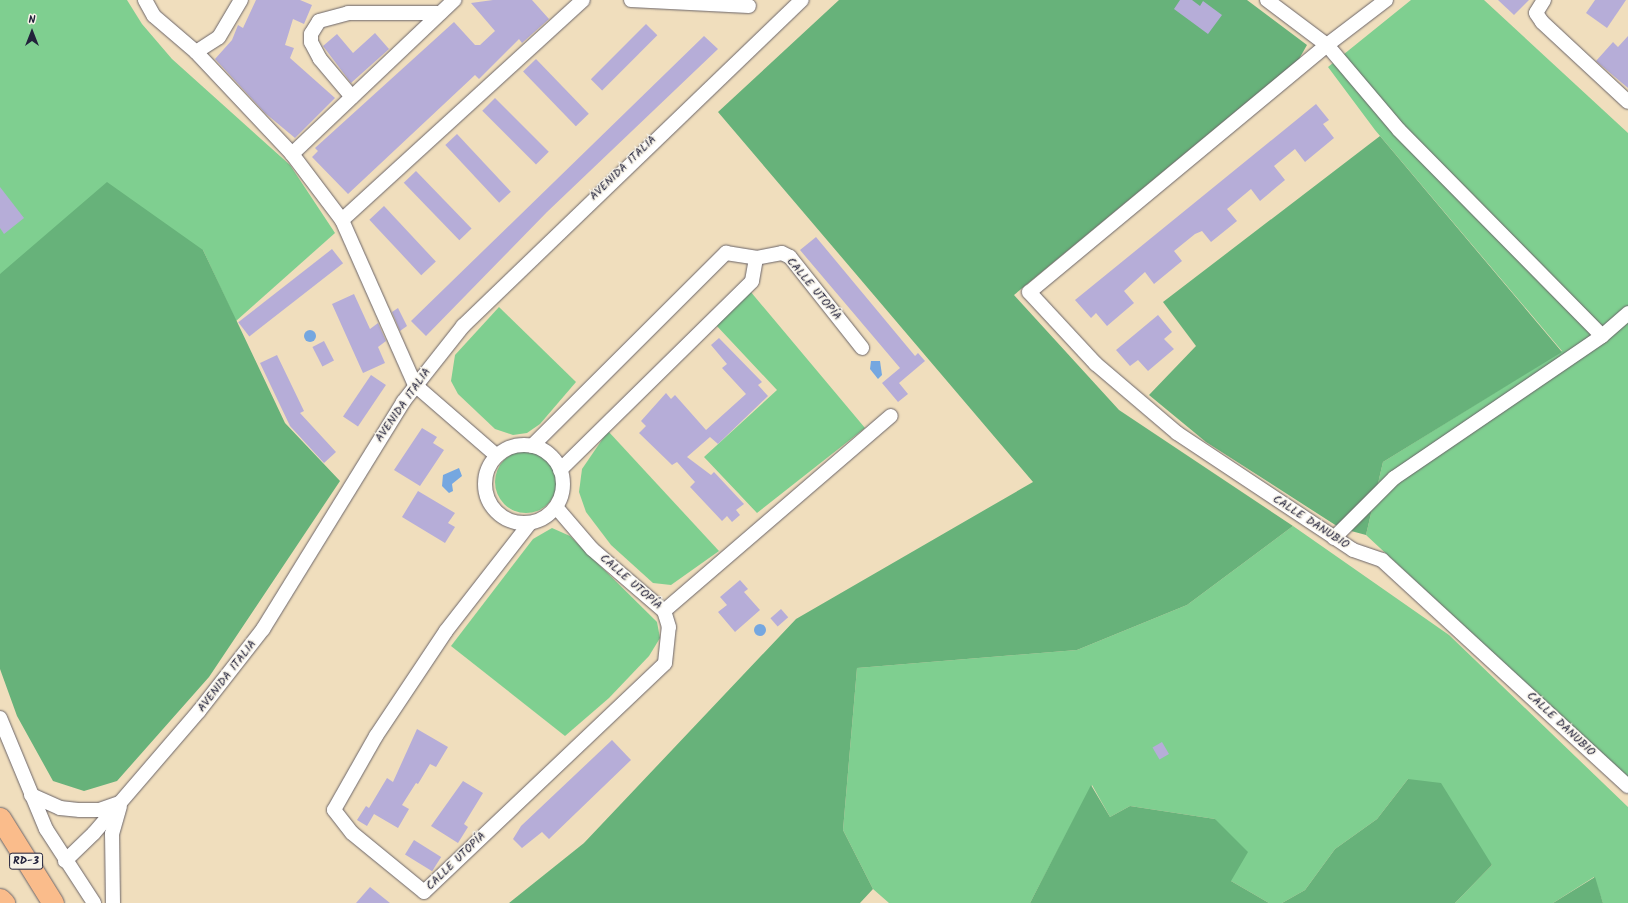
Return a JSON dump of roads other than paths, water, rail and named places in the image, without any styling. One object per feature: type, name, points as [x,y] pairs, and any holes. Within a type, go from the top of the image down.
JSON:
[{"type":"highway","name":"RD-3","points":[[0,818],[53,903]]},
{"type":"highway","points":[[0,899],[4,903]]},
{"type":"street","points":[[145,0],[154,16],[196,52],[292,154],[342,220],[415,385],[497,456]]},
{"type":"street","points":[[196,52],[219,37],[241,0]]},
{"type":"street","points":[[292,154],[454,0]]},
{"type":"street","points":[[342,220],[583,0]]},
{"type":"street","points":[[631,0],[749,6]]},
{"type":"street","name":"AVENIDA ITALIA","points":[[65,860],[122,802],[216,692],[263,629],[415,385],[463,326],[802,0]]},
{"type":"street","points":[[1267,0],[1327,45],[1399,130],[1602,336]]},
{"type":"street","points":[[1327,45],[1386,0]]},
{"type":"street","points":[[1544,0],[1536,13],[1542,22],[1628,102]]},
{"type":"street","points":[[352,97],[320,59],[311,42],[311,34],[319,21],[348,13],[440,13]]},
{"type":"street","name":"CALLE DANUBIO","points":[[1327,45],[1029,292],[1096,364],[1176,433],[1353,550],[1382,560],[1628,786]]},
{"type":"street","name":"CALLE UTOPÍA","points":[[532,446],[726,253],[756,258],[773,253],[790,257],[862,348]]},
{"type":"street","points":[[560,470],[752,281],[756,258]]},
{"type":"street","points":[[1334,538],[1394,478],[1602,336],[1628,313]]},
{"type":"street","points":[[664,611],[892,416]]},
{"type":"street","points":[[514,446],[532,446],[551,455],[560,470],[563,489],[556,507],[542,519],[530,523],[504,518],[487,499],[486,473],[497,456],[514,446]]},
{"type":"street","name":"CALLE UTOPÍA","points":[[530,523],[446,631],[376,736],[334,810],[352,833],[424,892],[665,663],[669,627],[664,611],[592,549],[556,507]]},
{"type":"street","points":[[0,718],[32,795],[65,860],[94,903]]},
{"type":"street","points":[[32,795],[60,808],[80,810],[98,810],[122,802]]},
{"type":"street","points":[[113,903],[112,834],[122,802]]},
{"type":"water","points":[[308,330],[312,330],[316,336],[312,342],[308,342],[304,338],[304,334]]},
{"type":"water","points":[[871,361],[880,361],[882,375],[878,379],[870,369]]},
{"type":"water","points":[[459,468],[462,476],[452,484],[453,491],[449,493],[442,486],[443,475]]},
{"type":"water","points":[[758,624],[762,624],[766,630],[762,636],[758,636],[754,632],[754,628]]}]
